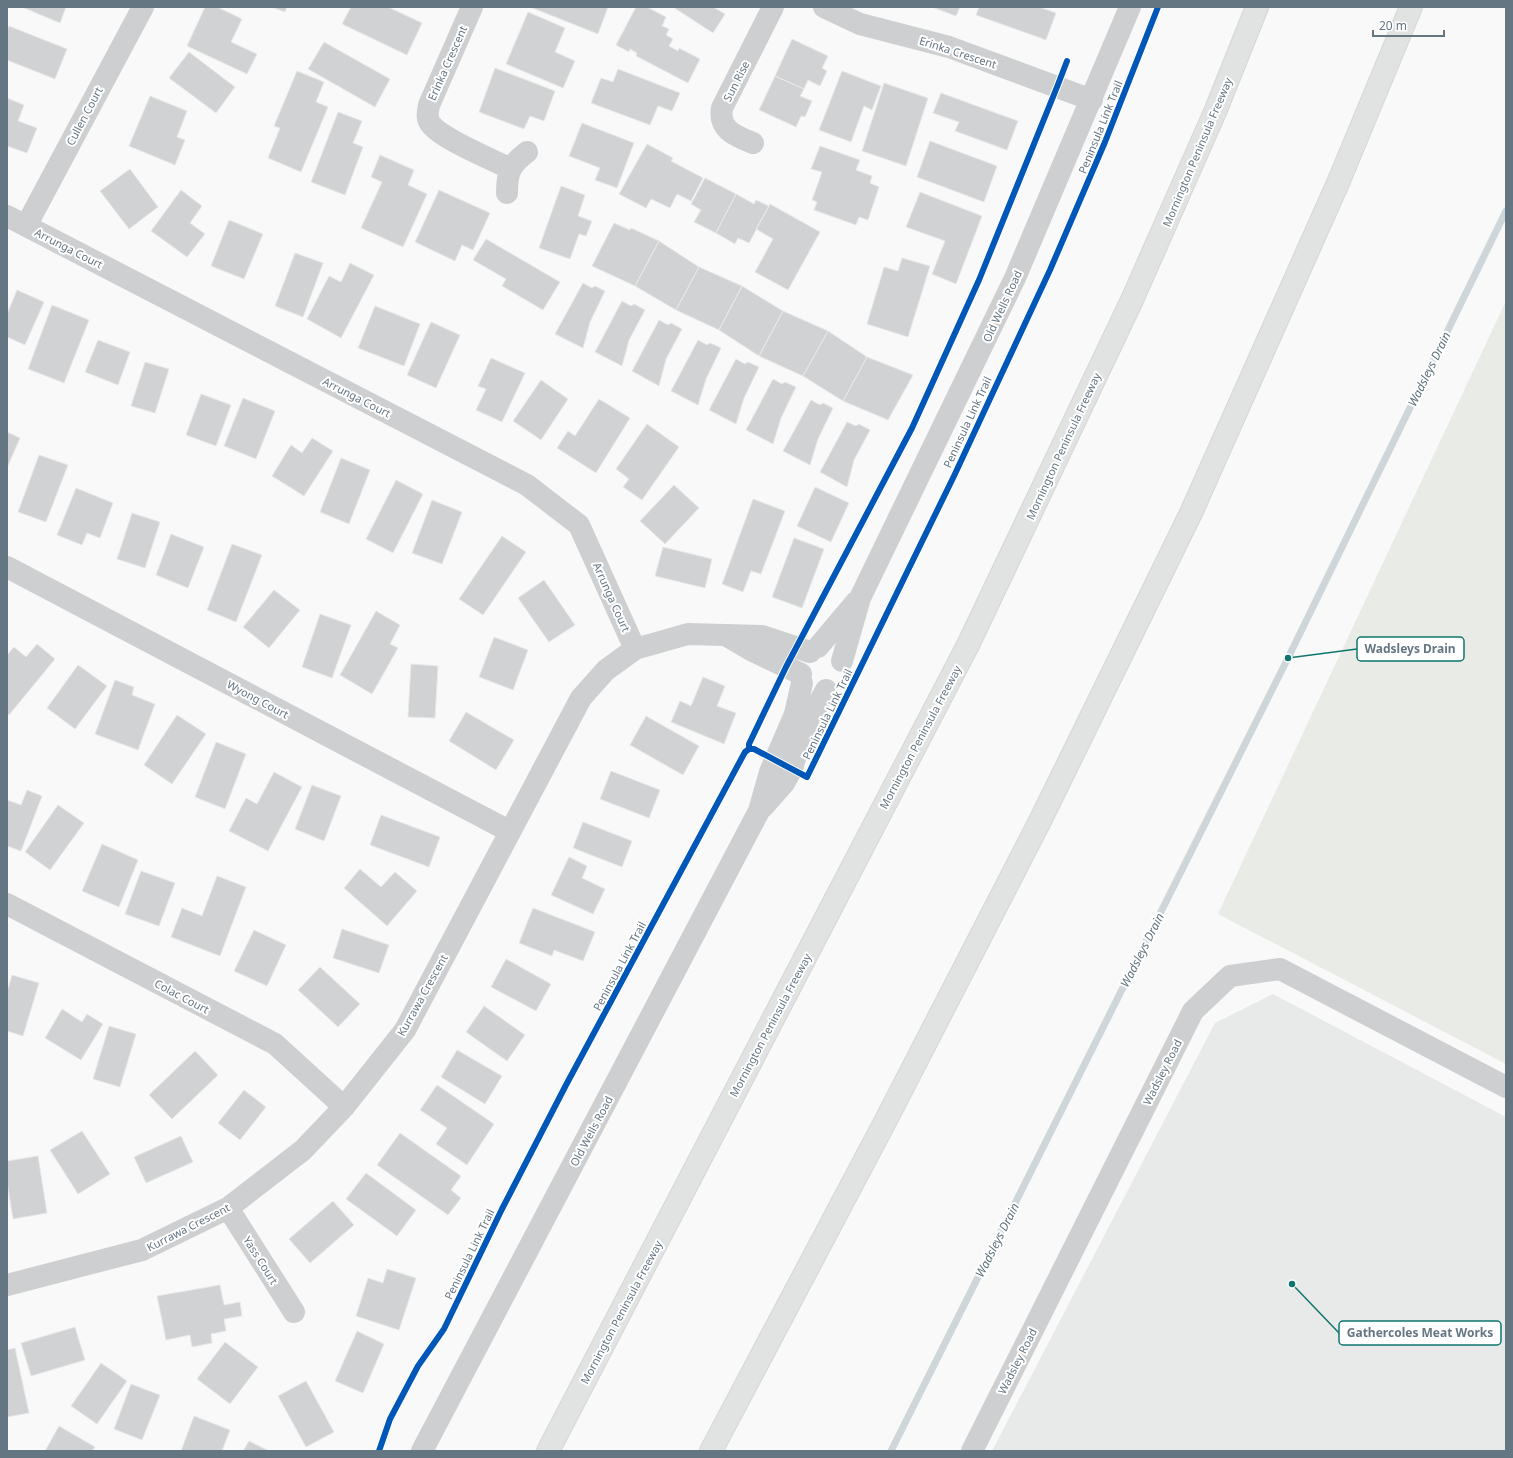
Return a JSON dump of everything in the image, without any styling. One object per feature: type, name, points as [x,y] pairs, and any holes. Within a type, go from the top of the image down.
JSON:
[{"type":"highway","name":"Mornington Peninsula Freeway","points":[[548,1451],[971,638],[1132,300],[1215,112],[1257,7]]},
{"type":"highway","points":[[711,1451],[886,1120],[1040,821],[1191,513],[1338,183],[1411,7]]},
{"type":"street","name":"Cullen Court","points":[[16,221],[143,7]]},
{"type":"street","name":"Erinka Crescent","points":[[472,7],[429,105],[427,115],[430,124],[447,137],[510,169]]},
{"type":"street","name":"Sun Rise","points":[[752,143],[726,129],[721,116],[722,108],[773,7]]},
{"type":"street","name":"Erinka Crescent","points":[[824,7],[860,24],[950,47],[1092,100]]},
{"type":"street","name":"Old Wells Road","points":[[842,661],[860,598],[1015,278],[1092,100],[1130,7]]},
{"type":"street","points":[[507,193],[508,175],[510,169],[517,159],[527,152]]},
{"type":"street","name":"Arrunga Court","points":[[16,221],[527,485],[579,525],[635,649]]},
{"type":"street","name":"Wyong Court","points":[[7,567],[509,831]]},
{"type":"street","name":"Old Wells Road","points":[[814,649],[860,598]]},
{"type":"street","name":"Kurrawa Crescent","points":[[7,1286],[142,1250],[228,1208],[303,1150],[344,1107],[405,1030],[509,831],[581,698],[606,670],[635,649],[688,634],[762,636],[814,649]]},
{"type":"street","name":"Kurrawa Crescent","points":[[726,636],[801,678]]},
{"type":"street","points":[[828,646],[833,647],[839,652],[842,661],[839,675],[834,684],[826,690],[819,692],[812,690],[801,678],[804,661],[814,649],[828,646]]},
{"type":"street","name":"Old Wells Road","points":[[422,1451],[759,811],[770,772],[795,714],[801,678]]},
{"type":"street","name":"Old Wells Road","points":[[759,811],[784,782],[792,769],[802,734],[826,690]]},
{"type":"street","name":"Colac Court","points":[[7,904],[275,1044],[344,1107]]},
{"type":"street","name":"Wadsley Road","points":[[972,1451],[1193,1011],[1230,976],[1280,969],[1506,1087]]},
{"type":"street","name":"Yass Court","points":[[228,1208],[294,1312]]},
{"type":"shaded area","points":[[1506,301],[1506,1064],[1218,914]]},
{"type":"shaded area","points":[[1273,994],[1506,1117],[1506,1451],[992,1451],[1215,1023]]},
{"type":"building","points":[[22,7],[66,7],[60,23]]},
{"type":"building","points":[[205,7],[217,7],[242,19],[231,42],[257,54],[247,74],[187,46]]},
{"type":"building","points":[[271,7],[287,7],[285,12]]},
{"type":"building","points":[[351,7],[388,7],[422,23],[407,55],[342,24]]},
{"type":"building","points":[[530,7],[608,7],[598,34]]},
{"type":"building","points":[[636,7],[647,7],[666,17],[662,26],[669,29],[666,35],[673,39],[669,46],[678,51],[679,48],[700,59],[688,83],[636,56],[637,53],[630,49],[629,52],[616,45]]},
{"type":"building","points":[[673,7],[713,7],[725,14],[713,33]]},
{"type":"building","points":[[932,7],[960,7],[956,16]]},
{"type":"building","points":[[979,7],[1039,7],[1056,13],[1046,40],[976,15]]},
{"type":"building","points":[[528,12],[565,28],[555,52],[575,61],[563,88],[506,64]]},
{"type":"building","points":[[9,26],[67,49],[55,79],[7,60],[7,31]]},
{"type":"building","points":[[792,39],[828,56],[822,68],[827,71],[820,86],[808,80],[804,89],[775,76]]},
{"type":"building","points":[[324,42],[390,79],[375,107],[308,69]]},
{"type":"building","points":[[189,52],[235,87],[216,113],[169,78]]},
{"type":"building","points":[[495,68],[555,91],[544,121],[530,116],[524,129],[479,112]]},
{"type":"building","points":[[618,69],[680,93],[672,111],[658,106],[650,125],[591,103],[601,78],[613,82]]},
{"type":"building","points":[[297,71],[324,82],[316,102],[328,107],[301,172],[268,158],[280,128],[274,126]]},
{"type":"building","points":[[842,71],[881,86],[872,110],[864,106],[851,142],[819,130]]},
{"type":"building","points":[[775,76],[804,89],[800,96],[812,101],[805,117],[801,116],[796,127],[759,110]]},
{"type":"building","points":[[884,83],[928,98],[906,166],[862,151]]},
{"type":"building","points":[[941,93],[1018,121],[1007,150],[955,131],[959,122],[933,113]]},
{"type":"building","points":[[150,96],[187,111],[177,137],[185,140],[175,165],[129,146]]},
{"type":"building","points":[[7,98],[24,105],[18,121],[37,128],[27,153],[7,146]]},
{"type":"building","points":[[338,112],[362,121],[353,143],[363,147],[345,195],[311,182]]},
{"type":"building","points":[[582,123],[634,143],[617,188],[595,180],[600,168],[569,156]]},
{"type":"building","points":[[930,141],[997,166],[984,202],[917,177]]},
{"type":"building","points":[[647,144],[673,158],[671,161],[703,178],[691,201],[677,194],[670,208],[651,199],[646,208],[619,194]]},
{"type":"building","points":[[820,146],[860,160],[856,170],[872,176],[870,183],[879,187],[868,220],[859,217],[856,225],[814,210],[817,202],[812,200],[822,172],[811,169]]},
{"type":"building","points":[[380,155],[414,170],[408,185],[427,194],[403,247],[361,228],[382,182],[371,177]]},
{"type":"building","points":[[130,169],[158,207],[129,229],[100,191]]},
{"type":"building","points":[[705,178],[736,194],[716,233],[694,222],[701,210],[691,204]]},
{"type":"building","points":[[561,186],[585,195],[578,216],[592,221],[586,236],[579,234],[570,259],[539,248]]},
{"type":"building","points":[[181,190],[202,206],[190,223],[205,234],[187,257],[151,231]]},
{"type":"building","points":[[439,190],[490,213],[473,250],[462,245],[455,261],[415,242]]},
{"type":"building","points":[[920,192],[982,216],[956,284],[932,274],[945,241],[906,227]]},
{"type":"building","points":[[736,194],[754,204],[756,200],[769,206],[749,243],[738,238],[735,244],[716,233]]},
{"type":"building","points":[[770,204],[820,232],[788,290],[755,272],[773,239],[756,229]]},
{"type":"building","points":[[229,220],[263,234],[244,279],[211,266]]},
{"type":"building","points":[[614,223],[630,230],[631,228],[659,241],[635,286],[592,266]]},
{"type":"building","points":[[486,239],[560,282],[543,310],[502,286],[506,279],[473,260]]},
{"type":"building","points":[[659,241],[699,267],[676,310],[635,286]]},
{"type":"building","points":[[295,253],[323,263],[303,317],[275,306]]},
{"type":"building","points":[[902,258],[930,266],[908,337],[867,324],[884,267],[898,271]]},
{"type":"building","points":[[350,263],[374,275],[341,338],[307,319],[329,276],[341,282]]},
{"type":"building","points":[[699,267],[742,286],[719,330],[676,310]]},
{"type":"building","points":[[583,283],[592,288],[595,286],[605,291],[590,322],[583,348],[555,334]]},
{"type":"building","points":[[742,286],[783,311],[759,356],[719,330]]},
{"type":"building","points":[[17,290],[44,302],[25,345],[7,337],[7,314]]},
{"type":"building","points":[[622,301],[631,306],[634,304],[645,310],[629,340],[622,366],[595,352]]},
{"type":"building","points":[[52,305],[89,320],[64,383],[28,369]]},
{"type":"building","points":[[375,306],[420,324],[404,366],[358,348]]},
{"type":"building","points":[[783,311],[828,331],[803,376],[759,356]]},
{"type":"building","points":[[659,320],[668,325],[671,323],[682,329],[666,359],[659,386],[632,371]]},
{"type":"building","points":[[431,322],[460,335],[436,388],[407,375]]},
{"type":"building","points":[[828,331],[867,357],[843,401],[803,376]]},
{"type":"building","points":[[98,340],[130,352],[118,385],[85,372]]},
{"type":"building","points":[[698,340],[707,345],[710,343],[721,348],[706,379],[698,405],[671,391]]},
{"type":"building","points":[[867,357],[913,375],[888,420],[843,401]]},
{"type":"building","points":[[491,358],[525,373],[502,422],[476,410],[486,389],[478,386]]},
{"type":"building","points":[[736,359],[745,364],[748,362],[759,367],[744,398],[736,424],[709,410]]},
{"type":"building","points":[[145,362],[169,369],[155,413],[131,406]]},
{"type":"building","points":[[773,379],[782,384],[785,382],[796,387],[781,418],[773,444],[746,430]]},
{"type":"building","points":[[541,380],[568,399],[541,440],[513,421]]},
{"type":"building","points":[[201,394],[231,405],[216,446],[186,435]]},
{"type":"building","points":[[243,398],[275,411],[256,459],[224,446]]},
{"type":"building","points":[[599,399],[630,418],[596,473],[557,448],[568,431],[575,436]]},
{"type":"building","points":[[811,400],[820,405],[823,403],[833,408],[818,439],[810,465],[783,451]]},
{"type":"building","points":[[847,422],[856,426],[859,424],[870,430],[854,460],[847,487],[820,472]]},
{"type":"building","points":[[647,424],[679,447],[642,500],[623,487],[629,479],[616,469]]},
{"type":"building","points":[[7,432],[20,438],[7,468]]},
{"type":"building","points":[[312,438],[333,451],[304,496],[272,476],[291,445],[302,453]]},
{"type":"building","points":[[39,455],[68,465],[46,522],[18,512]]},
{"type":"building","points":[[341,458],[370,470],[349,524],[320,512]]},
{"type":"building","points":[[396,480],[423,494],[393,553],[366,539]]},
{"type":"building","points":[[674,485],[699,508],[665,544],[640,521]]},
{"type":"building","points":[[815,487],[849,503],[831,542],[797,526]]},
{"type":"building","points":[[76,488],[113,503],[100,538],[87,533],[82,545],[57,535]]},
{"type":"building","points":[[753,499],[785,511],[761,574],[751,571],[743,592],[722,584]]},
{"type":"building","points":[[432,500],[462,512],[442,564],[412,553]]},
{"type":"building","points":[[132,513],[160,522],[145,568],[117,559]]},
{"type":"building","points":[[171,534],[204,547],[188,588],[156,575]]},
{"type":"building","points":[[502,536],[526,552],[483,615],[459,599]]},
{"type":"building","points":[[794,538],[824,549],[802,608],[772,597]]},
{"type":"building","points":[[232,544],[262,555],[236,622],[207,610]]},
{"type":"building","points":[[663,547],[712,559],[705,588],[655,576]]},
{"type":"building","points":[[544,580],[575,625],[549,642],[518,598]]},
{"type":"building","points":[[274,590],[300,610],[269,648],[243,627]]},
{"type":"building","points":[[376,611],[400,625],[390,644],[398,648],[372,694],[340,675]]},
{"type":"building","points":[[320,614],[351,625],[332,678],[302,667]]},
{"type":"building","points":[[494,637],[528,650],[513,690],[479,677]]},
{"type":"building","points":[[37,644],[55,659],[9,715],[7,713],[7,655],[14,647],[26,657]]},
{"type":"building","points":[[411,664],[438,666],[435,718],[408,717]]},
{"type":"building","points":[[78,665],[107,686],[75,729],[47,708]]},
{"type":"building","points":[[703,677],[725,686],[717,706],[736,713],[724,744],[671,722],[680,701],[691,706]]},
{"type":"building","points":[[115,680],[134,687],[132,695],[155,704],[138,750],[95,734]]},
{"type":"building","points":[[466,712],[514,740],[496,770],[449,741]]},
{"type":"building","points":[[177,715],[206,734],[172,784],[144,765]]},
{"type":"building","points":[[646,716],[699,746],[683,775],[630,745]]},
{"type":"building","points":[[216,742],[246,754],[225,809],[195,797]]},
{"type":"building","points":[[611,771],[660,790],[649,818],[600,799]]},
{"type":"building","points":[[274,772],[302,787],[268,851],[229,831],[246,798],[257,804]]},
{"type":"building","points":[[312,785],[341,796],[324,841],[295,829]]},
{"type":"building","points":[[27,790],[42,796],[21,851],[7,846],[7,800],[21,805]]},
{"type":"building","points":[[58,805],[84,823],[50,870],[25,852]]},
{"type":"building","points":[[381,815],[440,837],[429,867],[370,845]]},
{"type":"building","points":[[583,822],[632,841],[622,867],[573,848]]},
{"type":"building","points":[[102,844],[138,860],[119,907],[82,891]]},
{"type":"building","points":[[569,857],[587,866],[582,878],[605,889],[593,914],[551,895]]},
{"type":"building","points":[[360,869],[381,887],[395,872],[417,891],[387,926],[344,888]]},
{"type":"building","points":[[141,871],[175,883],[159,926],[125,914]]},
{"type":"building","points":[[217,876],[246,887],[220,956],[171,937],[182,908],[202,916]]},
{"type":"building","points":[[533,908],[595,932],[583,961],[554,950],[552,956],[519,943]]},
{"type":"building","points":[[342,929],[389,945],[379,973],[333,958]]},
{"type":"building","points":[[254,930],[286,945],[267,986],[234,971]]},
{"type":"building","points":[[506,959],[551,984],[536,1011],[491,987]]},
{"type":"building","points":[[320,967],[360,1004],[338,1027],[298,990]]},
{"type":"building","points":[[12,975],[39,983],[23,1036],[7,1031],[7,992]]},
{"type":"building","points":[[484,1006],[525,1035],[507,1061],[466,1032]]},
{"type":"building","points":[[62,1009],[82,1022],[87,1014],[103,1024],[81,1060],[45,1038]]},
{"type":"building","points":[[109,1026],[136,1034],[120,1087],[93,1079]]},
{"type":"building","points":[[457,1050],[502,1076],[485,1104],[441,1077]]},
{"type":"building","points":[[195,1051],[218,1075],[172,1119],[149,1095]]},
{"type":"building","points":[[437,1085],[494,1124],[467,1165],[436,1144],[447,1128],[420,1110]]},
{"type":"building","points":[[244,1090],[266,1107],[240,1140],[218,1123]]},
{"type":"building","points":[[82,1131],[110,1174],[78,1194],[50,1150]]},
{"type":"building","points":[[400,1133],[461,1176],[451,1190],[461,1198],[448,1215],[377,1165]]},
{"type":"building","points":[[181,1136],[193,1162],[146,1183],[134,1157]]},
{"type":"building","points":[[38,1156],[47,1213],[13,1219],[7,1182],[7,1161]]},
{"type":"building","points":[[366,1173],[416,1210],[397,1236],[346,1199]]},
{"type":"building","points":[[333,1201],[354,1225],[310,1263],[289,1239]]},
{"type":"building","points":[[387,1269],[416,1278],[399,1330],[356,1316],[368,1278],[383,1283]]},
{"type":"building","points":[[220,1285],[224,1305],[240,1302],[242,1316],[224,1319],[226,1331],[211,1334],[212,1343],[192,1347],[190,1335],[166,1340],[157,1296]]},
{"type":"building","points":[[75,1327],[85,1360],[31,1376],[21,1343]]},
{"type":"building","points":[[357,1331],[384,1344],[363,1393],[335,1381]]},
{"type":"building","points":[[225,1342],[258,1367],[230,1404],[197,1379]]},
{"type":"building","points":[[15,1348],[29,1413],[7,1417],[7,1350]]},
{"type":"building","points":[[101,1363],[127,1381],[97,1424],[71,1406]]},
{"type":"building","points":[[306,1381],[334,1432],[306,1447],[278,1396]]},
{"type":"building","points":[[131,1384],[160,1395],[142,1440],[114,1429]]},
{"type":"building","points":[[194,1416],[230,1430],[222,1451],[181,1451]]},
{"type":"building","points":[[59,1426],[95,1447],[92,1451],[45,1451]]},
{"type":"building","points":[[249,1441],[269,1451],[243,1451]]},
{"type":"waterway","name":"Wadsleys Drain","points":[[891,1451],[1288,658],[1506,211]]},
{"type":"cycle path","name":"Peninsula Link Trail","points":[[379,1451],[390,1419],[418,1366],[444,1329],[502,1209],[566,1085],[745,752],[749,749],[754,749],[807,777],[954,476],[1050,270],[1105,142],[1158,7]]},
{"type":"cycle path","points":[[749,749],[749,744],[786,667],[912,428],[979,280],[1067,61]]},
{"type":"place","name":"Wadsleys Drain","points":[[1288,658]]},
{"type":"place","name":"Gathercoles Meat Works","points":[[1292,1284]]}]
